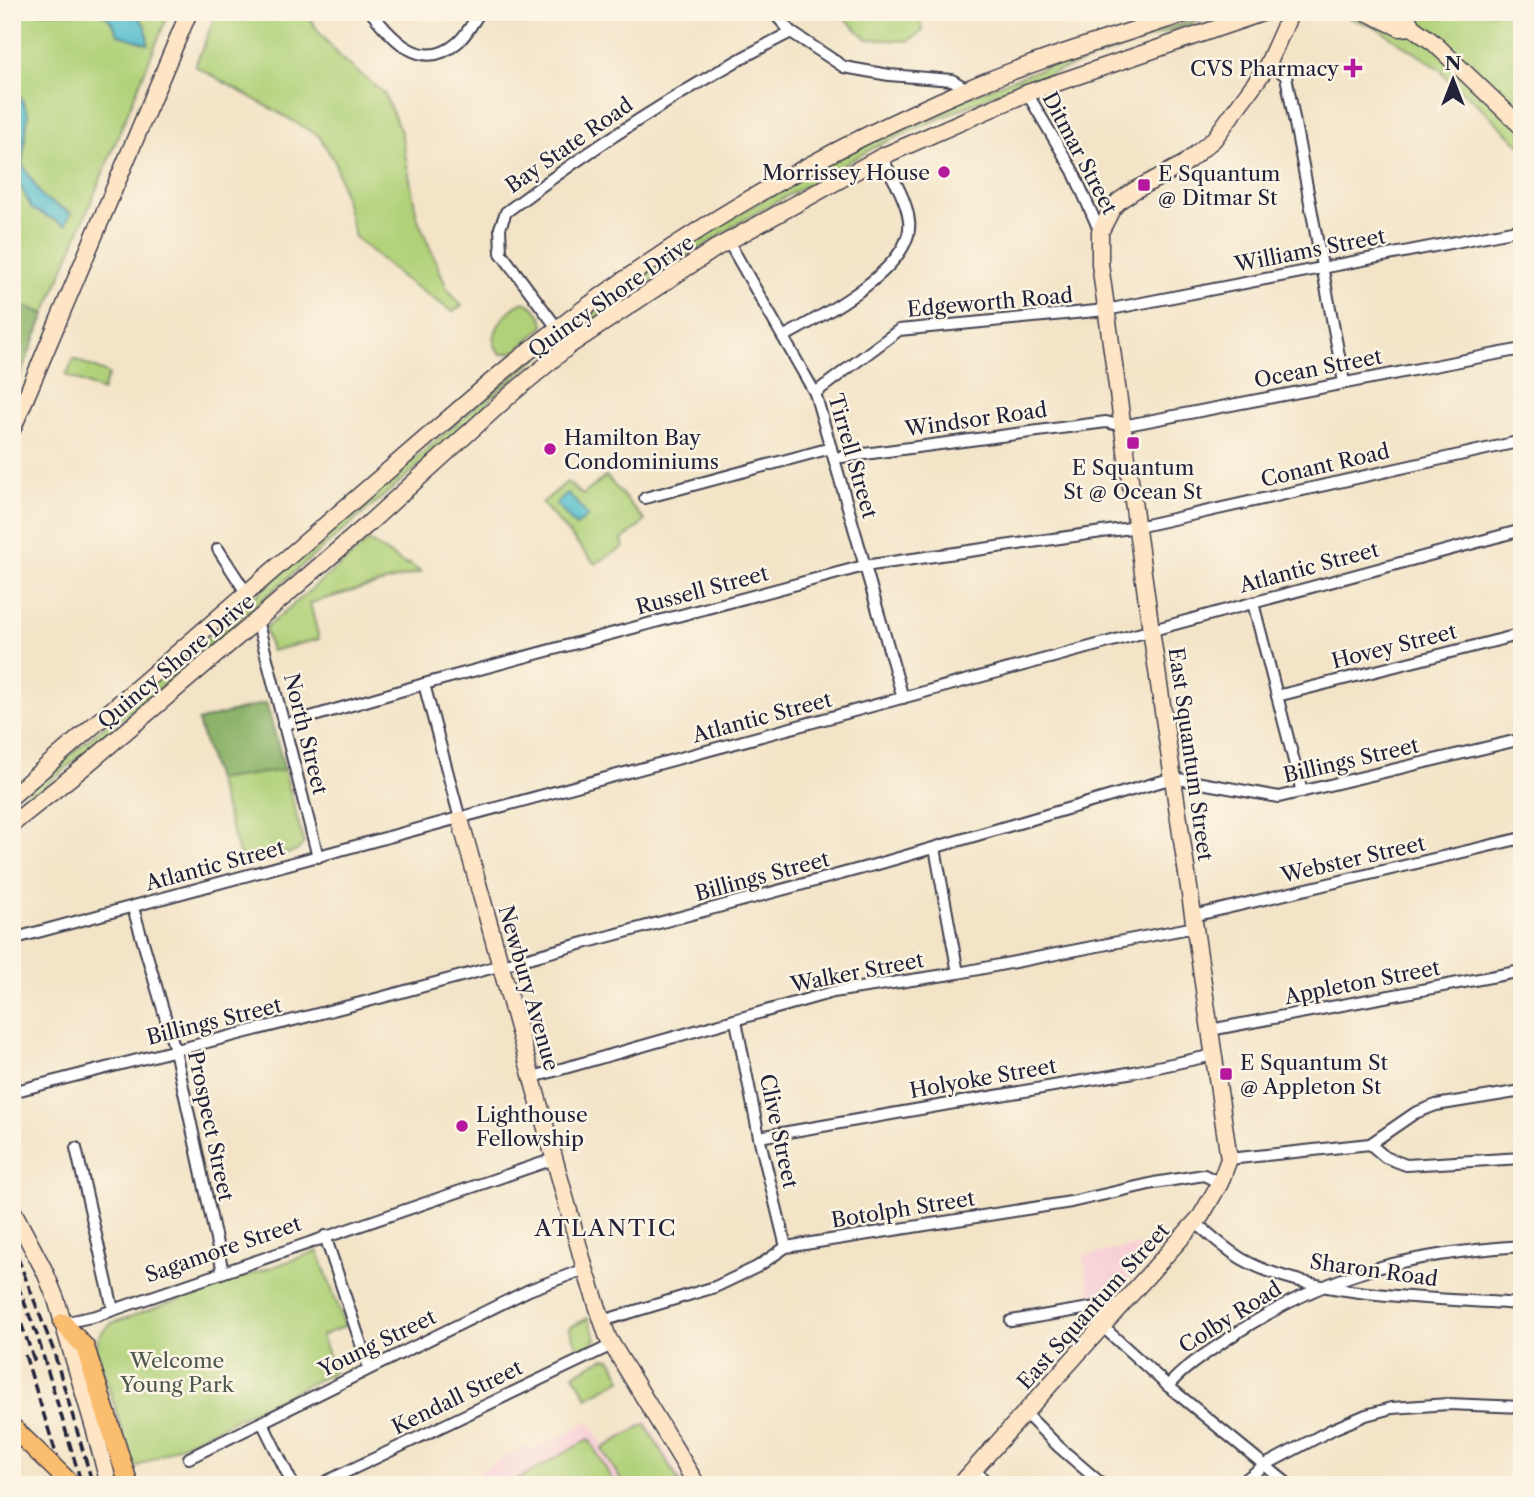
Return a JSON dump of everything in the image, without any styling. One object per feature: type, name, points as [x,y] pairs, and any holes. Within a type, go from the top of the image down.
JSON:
[{"type":"main road","points":[[12,430],[189,12]]},
{"type":"main road","name":"Quincy Shore Drive","points":[[12,796],[556,328],[652,259],[818,159],[967,89],[1102,40],[1191,12]]},
{"type":"main road","name":"Quincy Shore Drive","points":[[12,824],[85,766],[257,620],[570,345],[728,241],[881,157],[1027,93],[1265,12]]},
{"type":"main road","points":[[1100,232],[1119,201],[1184,164],[1214,139],[1269,63],[1292,12]]},
{"type":"main road","points":[[1366,12],[1400,28],[1412,27]]},
{"type":"main road","points":[[1402,12],[1412,27],[1434,43],[1522,127]]},
{"type":"main road","name":"East Squantum Street","points":[[960,1485],[1206,1211],[1229,1159],[1122,426],[1100,264],[1100,232]]},
{"type":"main road","points":[[12,779],[22,780],[40,774]]},
{"type":"main road","name":"Newbury Avenue","points":[[460,819],[585,1269],[603,1321],[612,1345],[697,1485]]},
{"type":"main road","points":[[12,1209],[45,1272],[63,1323],[108,1485]]},
{"type":"main road","points":[[63,1323],[85,1347],[129,1485]]},
{"type":"main road","points":[[12,1427],[72,1485]]},
{"type":"street","points":[[371,12],[391,37],[416,54],[440,54],[458,43],[480,12]]},
{"type":"street","points":[[773,12],[791,32],[844,66],[889,75],[952,79],[967,89]]},
{"type":"street","name":"Bay State Road","points":[[570,345],[501,253],[500,229],[506,212],[618,132],[748,54],[791,32]]},
{"type":"street","points":[[1269,63],[1286,76],[1344,382]]},
{"type":"street","name":"Ditmar Street","points":[[1027,93],[1073,171],[1100,232]]},
{"type":"street","points":[[783,337],[849,299],[878,276],[908,238],[909,222],[903,200],[881,157]]},
{"type":"street","name":"Williams Street","points":[[1106,310],[1522,229]]},
{"type":"street","name":"Tirrell Street","points":[[728,241],[815,393],[903,698]]},
{"type":"street","name":"Edgeworth Road","points":[[815,393],[899,330],[1106,310]]},
{"type":"street","name":"Ocean Street","points":[[1122,426],[1522,349]]},
{"type":"street","name":"Windsor Road","points":[[645,498],[833,453],[1106,422],[1122,426]]},
{"type":"street","name":"Conant Road","points":[[1137,527],[1522,441]]},
{"type":"street","name":"Russell Street","points":[[283,725],[424,684],[864,566],[1137,527]]},
{"type":"street","name":"Atlantic Street","points":[[12,939],[1522,530]]},
{"type":"street","points":[[218,550],[247,594]]},
{"type":"street","points":[[1252,603],[1302,792]]},
{"type":"street","name":"North Street","points":[[257,620],[318,857]]},
{"type":"street","name":"Hovey Street","points":[[1277,696],[1522,634]]},
{"type":"street","name":"Newbury Avenue","points":[[424,684],[460,819]]},
{"type":"street","name":"Billings Street","points":[[12,1092],[935,848],[1173,778],[1279,797],[1522,739]]},
{"type":"street","name":"Webster Street","points":[[1194,921],[1522,838]]},
{"type":"street","points":[[935,848],[958,973]]},
{"type":"street","name":"Prospect Street","points":[[133,908],[175,1050],[223,1272]]},
{"type":"street","name":"Walker Street","points":[[533,1077],[833,992],[958,973],[1194,921]]},
{"type":"street","name":"Appleton Street","points":[[1210,1030],[1522,971]]},
{"type":"street","name":"Clive Street","points":[[736,1021],[759,1137],[786,1247]]},
{"type":"street","name":"Holyoke Street","points":[[759,1137],[1134,1072],[1214,1055]]},
{"type":"street","points":[[1229,1159],[1370,1144],[1415,1113],[1436,1105],[1522,1091]]},
{"type":"street","points":[[1370,1144],[1385,1157],[1406,1164],[1522,1158]]},
{"type":"street","points":[[76,1148],[113,1309]]},
{"type":"street","name":"Sagamore Street","points":[[63,1323],[96,1316],[554,1158]]},
{"type":"street","name":"Botolph Street","points":[[603,1321],[715,1287],[757,1267],[786,1247],[1071,1202],[1154,1183],[1204,1175],[1220,1184]]},
{"type":"street","name":"Sharon Road","points":[[1195,1222],[1252,1264],[1324,1286],[1370,1293],[1522,1304]]},
{"type":"street","points":[[325,1236],[369,1368]]},
{"type":"street","name":"Colby Road","points":[[1168,1386],[1180,1372],[1260,1317],[1324,1286],[1384,1265],[1421,1257],[1459,1250],[1522,1246]]},
{"type":"street","name":"Young Street","points":[[189,1458],[529,1290],[585,1269]]},
{"type":"street","points":[[1011,1321],[1096,1307],[1114,1314]]},
{"type":"street","points":[[1102,1326],[1168,1386],[1289,1485]]},
{"type":"street","name":"Kendall Street","points":[[319,1485],[612,1345]]},
{"type":"street","points":[[1238,1485],[1265,1465],[1366,1415],[1392,1408],[1448,1404],[1522,1407]]},
{"type":"street","points":[[1025,1413],[1103,1485]]},
{"type":"street","points":[[262,1422],[293,1485]]},
{"type":"street","points":[[974,1469],[989,1485]]},
{"type":"shaded area","points":[[1162,1241],[1114,1296],[1090,1299],[1083,1256]]},
{"type":"shaded area","points":[[589,1420],[603,1446],[647,1420],[685,1485],[482,1485],[478,1473],[526,1445],[530,1451]]},
{"type":"green space","points":[[100,12],[110,20],[119,35],[146,27],[134,12],[169,12],[45,314],[12,301],[12,169],[32,209],[71,213],[43,198],[22,164],[28,114],[12,78],[12,26],[19,13]]},
{"type":"green space","points":[[217,12],[307,12],[318,31],[343,60],[384,93],[401,132],[417,217],[447,288],[462,306],[453,312],[404,279],[355,237],[335,162],[318,135],[195,66]]},
{"type":"green space","points":[[838,12],[917,12],[923,31],[908,41],[867,39]]},
{"type":"green space","points":[[1221,12],[1229,12],[997,93],[877,146],[735,225],[594,319],[574,327],[673,256],[724,224],[776,192],[884,135],[1023,75],[1107,46]]},
{"type":"green space","points":[[1305,12],[1522,12],[1522,147],[1450,82],[1440,69],[1374,26],[1341,16],[1304,15]]},
{"type":"green space","points":[[12,301],[45,314],[12,395]]},
{"type":"green space","points":[[524,302],[537,311],[544,326],[514,352],[501,354],[494,340],[499,325],[510,311]]},
{"type":"green space","points":[[544,348],[546,351],[491,398],[478,415],[12,814],[12,805]]},
{"type":"green space","points":[[74,359],[109,374],[102,391],[66,375]]},
{"type":"green space","points":[[606,476],[645,521],[622,540],[624,547],[595,564],[542,503],[567,482],[583,495]]},
{"type":"green space","points":[[369,541],[421,572],[310,603],[319,639],[271,651],[265,628]]},
{"type":"green space","points":[[266,703],[304,843],[297,851],[243,866],[198,721]]},
{"type":"green space","points":[[266,703],[285,770],[216,780],[198,721]]},
{"type":"green space","name":"Welcome Young Park","points":[[318,1251],[345,1326],[321,1336],[334,1372],[134,1468],[97,1351],[98,1338],[102,1332],[112,1323]]},
{"type":"green space","points":[[588,1318],[596,1339],[579,1350],[569,1328]]},
{"type":"green space","points":[[604,1358],[611,1359],[622,1379],[587,1398],[574,1374]]},
{"type":"green space","points":[[645,1424],[681,1485],[624,1485],[602,1449]]},
{"type":"green space","points":[[589,1439],[615,1485],[508,1485]]},
{"type":"water","points":[[100,12],[134,12],[146,27],[148,44],[119,35],[110,20]]},
{"type":"water","points":[[12,78],[28,114],[22,164],[43,198],[71,213],[65,225],[32,209],[12,169]]},
{"type":"water","points":[[568,493],[588,516],[576,526],[556,504]]},
{"type":"railway","points":[[12,1243],[53,1349],[93,1485]]},
{"type":"railway","points":[[12,1271],[37,1335],[82,1485]]},
{"type":"railway","points":[[16,1309],[36,1365]]},
{"type":"railway","points":[[25,1355],[66,1485]]},
{"type":"place","name":"CVS Pharmacy","points":[[1353,68]]},
{"type":"place","name":"Morrissey House","points":[[944,172]]},
{"type":"place","name":"E Squantum @ Ditmar St","points":[[1144,185]]},
{"type":"place","name":"E Squantum St @ Ocean St","points":[[1133,443]]},
{"type":"place","name":"Hamilton Bay Condominiums","points":[[550,449]]},
{"type":"place","name":"E Squantum St @ Appleton St","points":[[1226,1074]]},
{"type":"place","name":"Lighthouse Fellowship","points":[[462,1126]]},
{"type":"district","name":"ATLANTIC","points":[[606,1228]]}]
